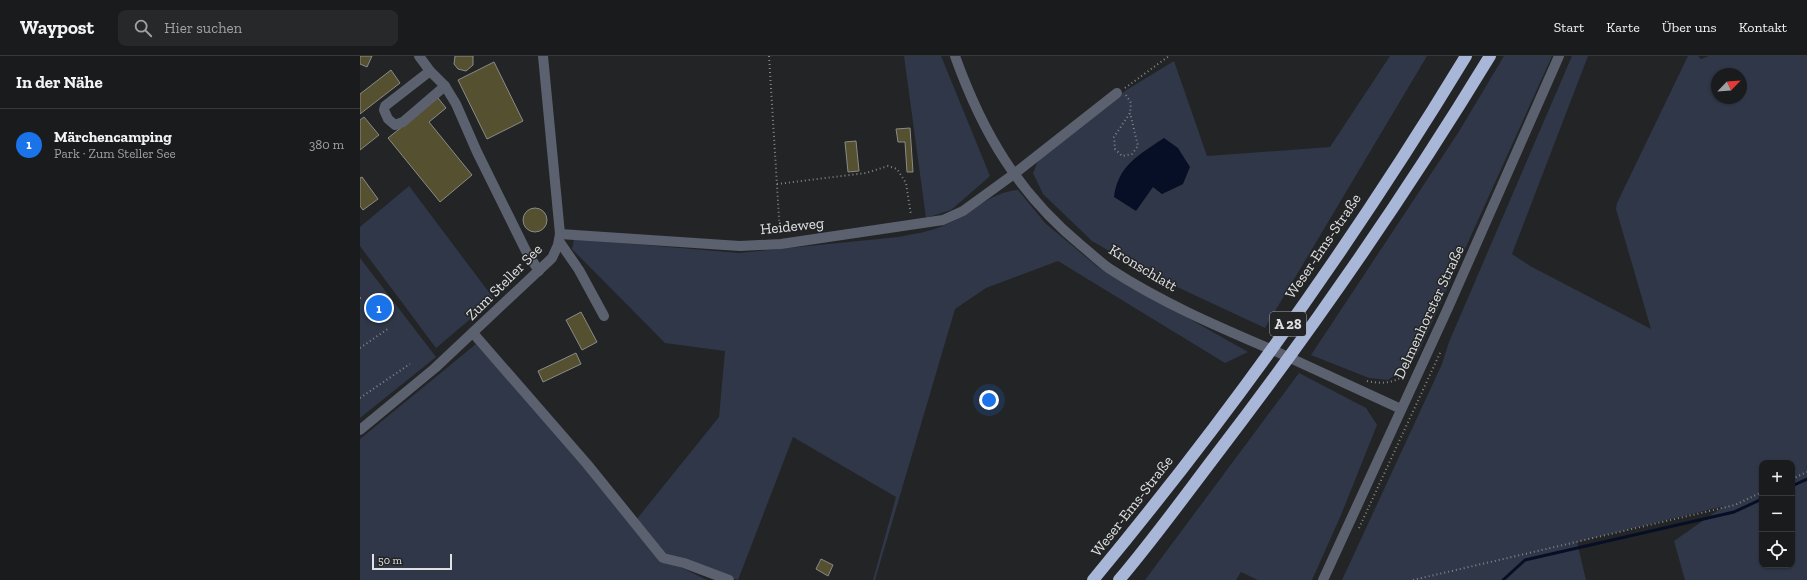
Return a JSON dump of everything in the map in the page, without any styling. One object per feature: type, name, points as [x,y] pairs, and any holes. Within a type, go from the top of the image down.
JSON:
[{"type":"highway","name":"Weser-Ems-Straße","points":[[1093,580],[1221,418],[1317,284],[1396,166],[1466,56]]},
{"type":"highway","name":"A 28","points":[[1119,580],[1262,396],[1351,272],[1414,177],[1490,56]]},
{"type":"highway","points":[[1130,580],[1134,562]]},
{"type":"street","points":[[419,56],[430,71],[445,86],[456,104],[477,152],[526,251],[539,271]]},
{"type":"street","name":"Zum Steller See","points":[[360,430],[435,368],[552,258],[559,237],[543,56]]},
{"type":"street","name":"Kronschlatt","points":[[955,56],[972,102],[992,142],[1014,174],[1036,202],[1068,234],[1110,269],[1157,297],[1401,409]]},
{"type":"street","name":"Delmenhorster Straße","points":[[1323,580],[1448,308],[1559,56]]},
{"type":"street","points":[[430,71],[385,106],[384,110],[391,122],[399,124],[403,122],[445,86]]},
{"type":"street","name":"Heideweg","points":[[559,237],[740,246],[781,244],[943,220],[963,211],[1014,174],[1117,93]]},
{"type":"street","points":[[559,237],[604,316]]},
{"type":"street","points":[[473,333],[587,464],[662,558],[684,563],[729,580]]},
{"type":"path","points":[[769,56],[781,244]]},
{"type":"path","points":[[1117,93],[1169,56]]},
{"type":"path","points":[[1117,93],[1127,96],[1131,103],[1130,113],[1138,146],[1132,154],[1122,156],[1115,149],[1114,137],[1130,113]]},
{"type":"path","points":[[777,184],[866,173],[888,166],[897,169],[906,183],[913,225]]},
{"type":"path","points":[[360,348],[389,328]]},
{"type":"path","points":[[360,398],[410,364]]},
{"type":"path","points":[[1361,379],[1385,383],[1396,381],[1408,370],[1429,379]]},
{"type":"path","points":[[1795,478],[1807,472]]},
{"type":"path","points":[[1413,580],[1735,505],[1759,493]]},
{"type":"shaded area","points":[[904,56],[941,56],[990,176],[951,210],[926,218]]},
{"type":"shaded area","points":[[1390,56],[1427,56],[1265,328],[1143,271],[1092,241],[1043,194],[1033,173],[1038,161],[1125,91],[1174,61],[1207,156],[1330,147]],"holes":[[[1183,184],[1162,194],[1153,187]]]},
{"type":"shaded area","points":[[1504,56],[1552,56],[1419,351],[1411,364],[1388,380],[1369,378],[1311,355],[1458,133]]},
{"type":"shaded area","points":[[1572,56],[1588,56],[1512,254],[1530,266],[1651,329],[1616,209],[1617,203],[1688,56],[1698,56],[1701,59],[1709,56],[1807,56],[1807,580],[1685,580],[1674,541],[1724,506],[1577,542],[1586,580],[1342,580],[1442,364],[1449,342]]},
{"type":"shaded area","points":[[1164,138],[1178,148],[1190,167],[1183,184],[1162,194],[1153,187],[1136,211],[1114,197],[1116,186],[1125,169],[1131,162]]},
{"type":"shaded area","points":[[409,186],[494,299],[436,348],[360,246],[360,227]]},
{"type":"shaded area","points":[[1018,190],[1045,223],[1098,267],[1248,352],[1225,363],[1058,261],[986,288],[955,309],[875,580],[873,580],[896,497],[793,437],[738,580],[665,555],[636,520],[719,417],[725,351],[665,343],[572,249],[574,239],[739,253],[898,237],[938,228],[953,221],[989,199]]},
{"type":"shaded area","points":[[360,258],[436,357],[360,418]]},
{"type":"shaded area","points":[[476,344],[579,460],[661,563],[672,563],[707,580],[360,580],[360,439]]},
{"type":"shaded area","points":[[1299,373],[1366,408],[1377,425],[1341,515],[1312,580],[1258,580],[1241,572],[1236,580],[1145,580]]},
{"type":"building","points":[[360,56],[372,56],[367,67],[360,64]]},
{"type":"building","points":[[455,56],[473,56],[473,65],[466,71],[458,69],[454,64]]},
{"type":"building","points":[[494,62],[523,121],[487,139],[458,80]]},
{"type":"building","points":[[391,70],[400,83],[360,114],[360,94]]},
{"type":"building","points":[[438,98],[446,108],[429,122],[472,175],[440,202],[388,138]]},
{"type":"building","points":[[364,117],[379,135],[360,150],[360,120]]},
{"type":"building","points":[[910,128],[913,172],[907,172],[905,142],[898,142],[896,129]]},
{"type":"building","points":[[856,141],[859,171],[848,172],[845,142]]},
{"type":"building","points":[[362,177],[378,199],[363,210],[360,206],[360,178]]},
{"type":"building","points":[[535,208],[543,212],[547,220],[543,228],[535,232],[527,228],[523,220],[527,212]]},
{"type":"building","points":[[581,312],[597,342],[582,350],[566,320]]},
{"type":"building","points":[[576,353],[581,364],[543,382],[538,371]]},
{"type":"building","points":[[821,559],[833,565],[828,576],[816,569]]},
{"type":"waterway","points":[[1795,485],[1807,479]]},
{"type":"waterway","points":[[1503,580],[1525,560],[1734,512],[1759,500]]},
{"type":"place","name":"Märchencamping","points":[[379,308]]}]
